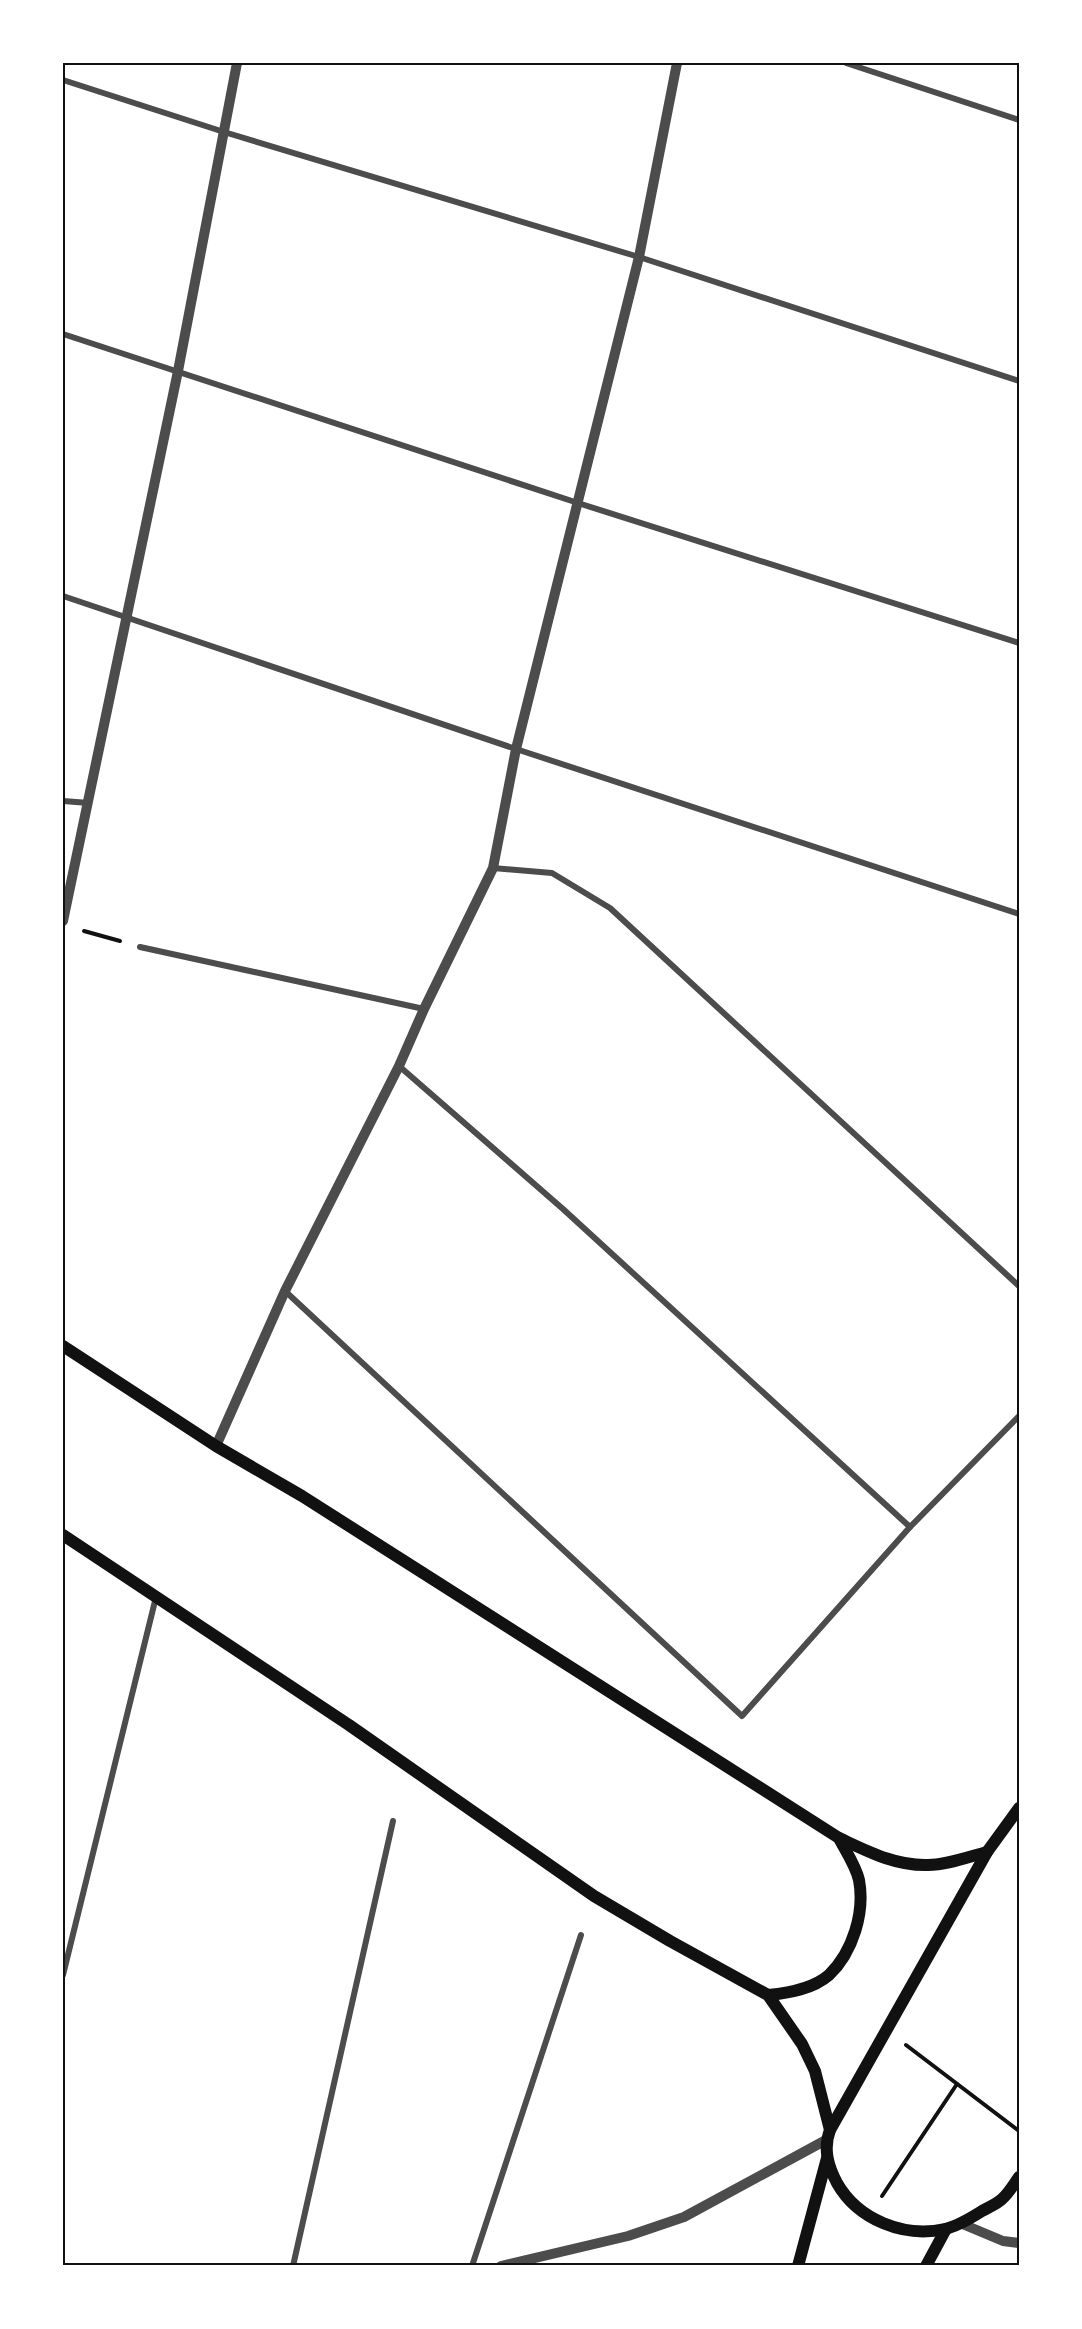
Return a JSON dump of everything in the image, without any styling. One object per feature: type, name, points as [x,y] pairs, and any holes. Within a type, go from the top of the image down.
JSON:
[{"type":"main road","points":[[63,1346],[216,1446],[303,1496],[839,1838],[876,1855],[904,1864],[929,1866],[987,1852]]},
{"type":"main road","points":[[63,1535],[349,1725],[594,1896],[768,1995],[802,2044],[810,2062],[822,2096],[828,2135],[827,2158],[798,2266]]},
{"type":"main road","points":[[828,2135],[987,1852],[1019,1808]]},
{"type":"main road","points":[[768,1995],[797,1991],[829,1975],[849,1947],[861,1908],[859,1878],[839,1838]]},
{"type":"main road","points":[[827,2158],[842,2191],[853,2205],[886,2225],[925,2231],[946,2229],[1002,2199],[1019,2177]]},
{"type":"main road","points":[[926,2266],[946,2229]]},
{"type":"street","points":[[63,921],[178,371],[237,63]]},
{"type":"street","points":[[216,1446],[285,1291],[399,1066],[424,1009],[493,868],[516,749],[639,257],[677,63]]},
{"type":"street","points":[[846,63],[1019,120]]},
{"type":"street","points":[[63,80],[224,132],[639,257],[1019,381]]},
{"type":"street","points":[[63,334],[578,503],[1019,643]]},
{"type":"street","points":[[63,596],[516,749],[1019,914]]},
{"type":"street","points":[[63,801],[89,803]]},
{"type":"street","points":[[493,868],[552,873],[610,908],[1019,1286]]},
{"type":"street","points":[[140,947],[424,1009]]},
{"type":"street","points":[[399,1066],[563,1209],[910,1527]]},
{"type":"street","points":[[285,1291],[742,1716],[910,1527],[1019,1416]]},
{"type":"street","points":[[63,1976],[156,1596]]},
{"type":"street","points":[[293,2266],[393,1821]]},
{"type":"street","points":[[472,2266],[581,1935]]},
{"type":"street","points":[[501,2266],[628,2236],[684,2217],[828,2135]]},
{"type":"street","points":[[960,2223],[1003,2241],[1019,2243]]},
{"type":"path","points":[[74,928],[140,947]]},
{"type":"path","points":[[886,2030],[1019,2131]]},
{"type":"path","points":[[869,2216],[957,2084]]}]
